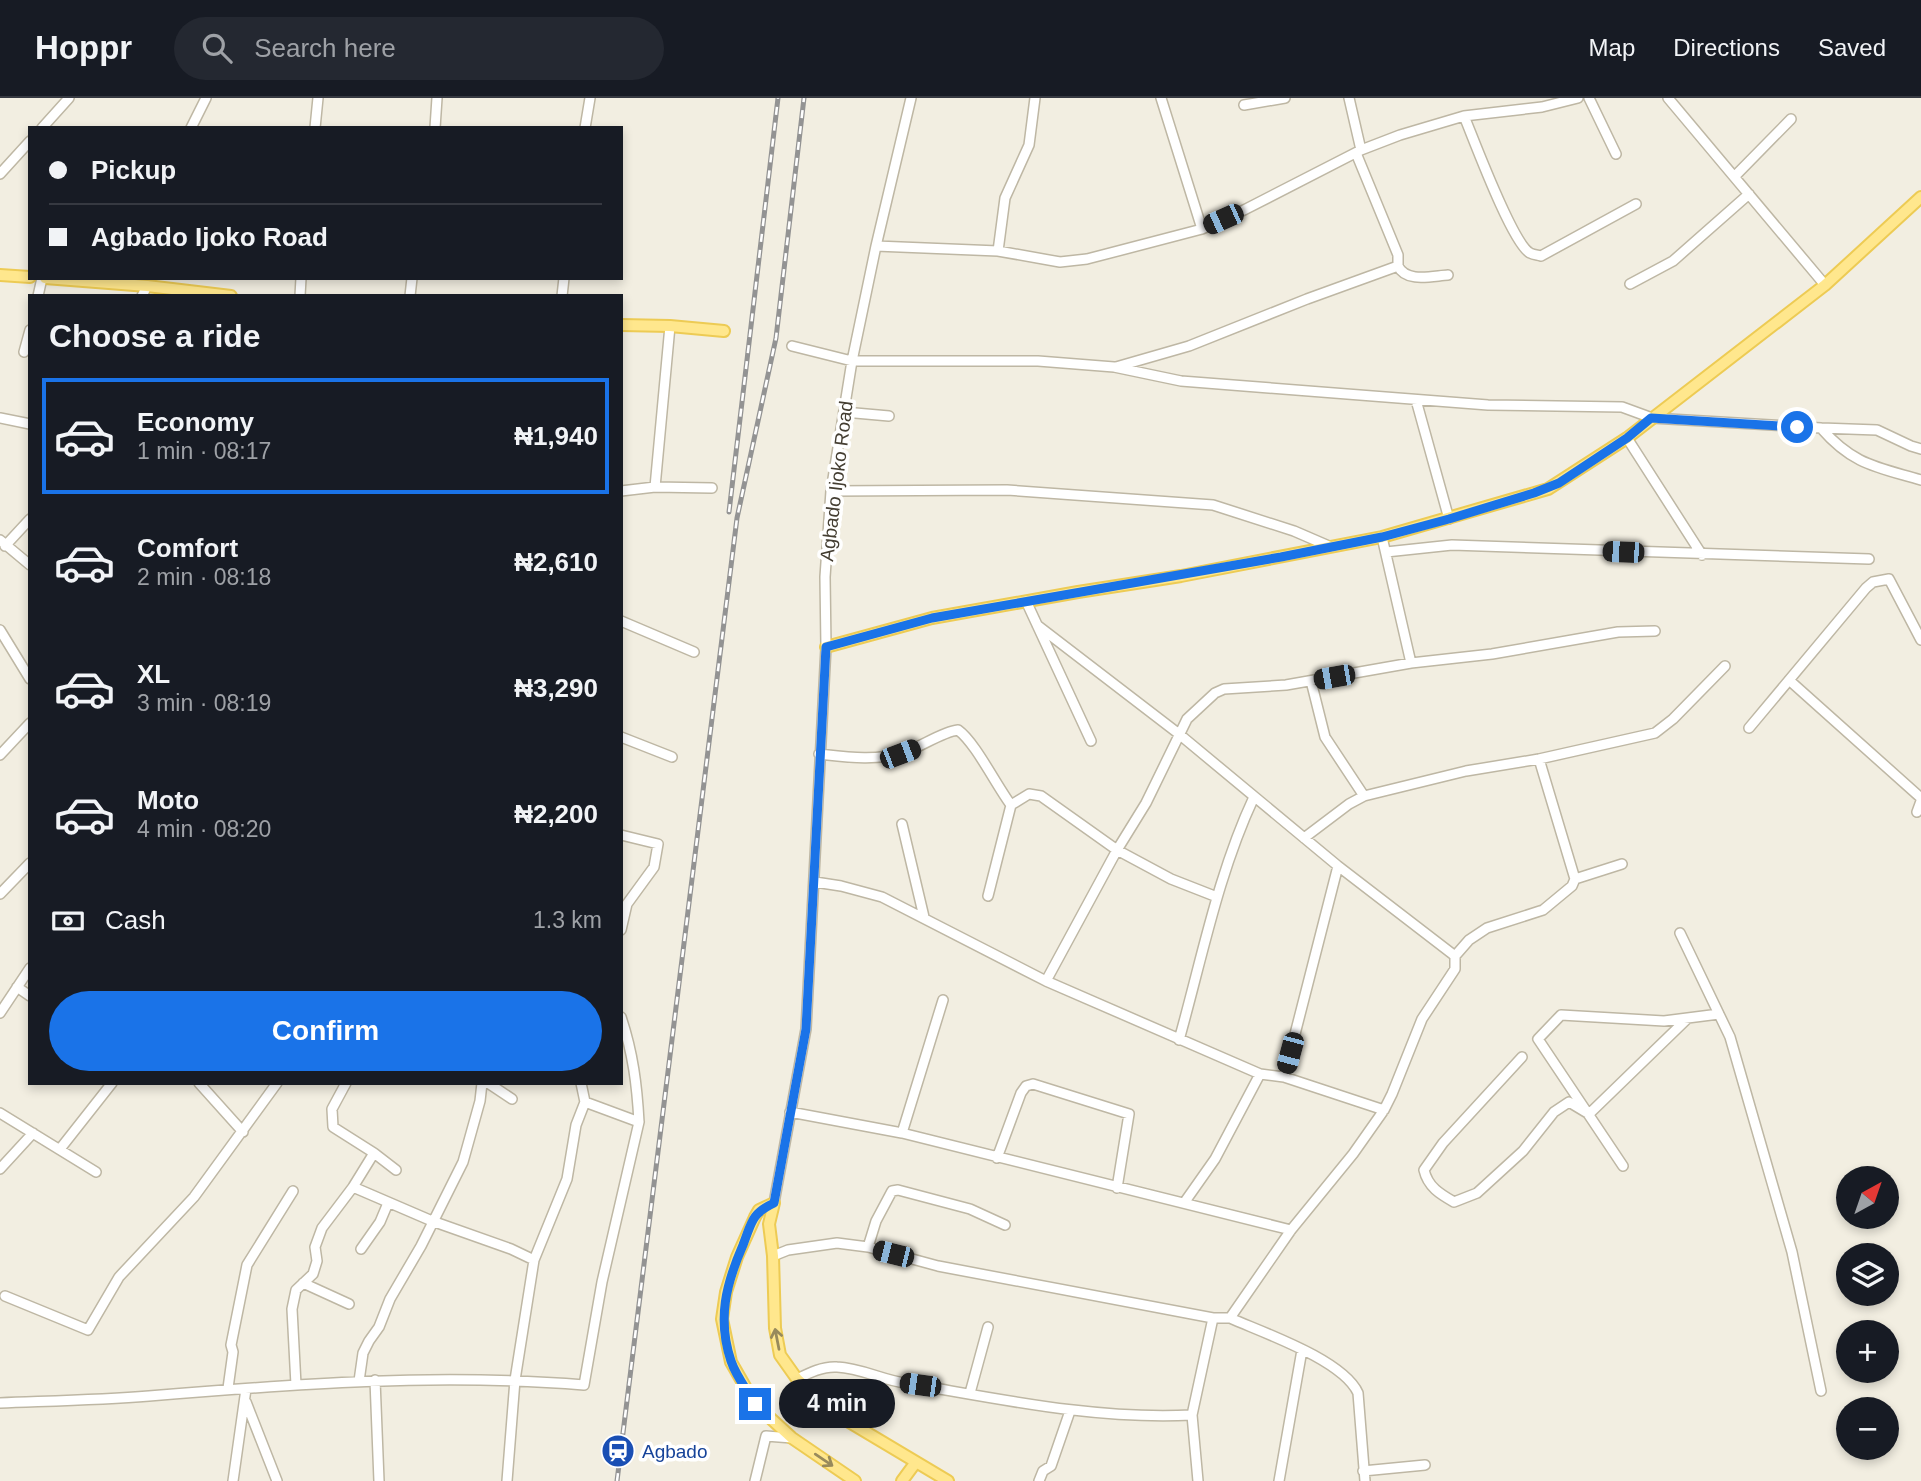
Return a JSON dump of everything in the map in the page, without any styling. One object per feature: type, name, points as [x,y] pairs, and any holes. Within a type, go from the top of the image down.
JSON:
[{"type":"main road","points":[[826,647],[932,618],[1181,576],[1382,537],[1548,488],[1627,438],[1825,285],[1921,197]]},
{"type":"main road","points":[[0,275],[28,277]]},
{"type":"main road","points":[[92,280],[116,281],[145,291],[197,294]]},
{"type":"main road","points":[[623,325],[724,331]]},
{"type":"main road","points":[[774,1203],[759,1210],[755,1217],[737,1257],[726,1292],[722,1320],[731,1362],[755,1404],[792,1438],[855,1481]]},
{"type":"main road","name":"Agbado Ijoko Road","points":[[774,1203],[769,1224],[773,1256],[775,1328],[780,1355],[797,1379],[834,1413],[948,1481]]},
{"type":"main road","points":[[902,1481],[916,1462]]},
{"type":"street","points":[[44,126],[69,98]]},
{"type":"street","points":[[192,126],[206,98]]},
{"type":"street","points":[[315,126],[318,98]]},
{"type":"street","points":[[435,126],[438,98]]},
{"type":"street","points":[[585,126],[590,98]]},
{"type":"street","name":"Agbado Ijoko Road","points":[[774,1203],[806,1029],[826,647],[825,578],[831,491],[852,361],[911,98]]},
{"type":"street","points":[[998,251],[1005,198],[1029,145],[1034,98]]},
{"type":"street","points":[[1161,98],[1202,229]]},
{"type":"street","points":[[1244,106],[1285,98]]},
{"type":"street","points":[[1349,98],[1359,151],[1398,255],[1398,266],[1402,273],[1408,276],[1448,275]]},
{"type":"street","points":[[876,246],[998,251],[1072,262],[1202,229],[1359,151],[1464,116],[1578,98]]},
{"type":"street","points":[[1589,98],[1616,154]]},
{"type":"street","points":[[1668,98],[1825,285]]},
{"type":"street","points":[[1464,116],[1494,189],[1517,236],[1530,253],[1541,256],[1636,204]]},
{"type":"street","points":[[1735,176],[1791,119]]},
{"type":"street","points":[[0,174],[28,143]]},
{"type":"street","points":[[1630,284],[1673,261],[1749,194]]},
{"type":"street","points":[[1114,367],[1196,344],[1398,266]]},
{"type":"street","points":[[655,487],[670,326]]},
{"type":"street","points":[[24,352],[28,337]]},
{"type":"street","points":[[792,346],[852,361],[1038,361],[1114,367],[1181,382],[1488,405],[1622,407],[1651,418],[1877,430],[1921,449]]},
{"type":"street","points":[[1416,400],[1449,519]]},
{"type":"street","points":[[844,412],[889,416]]},
{"type":"street","points":[[0,418],[28,424]]},
{"type":"street","points":[[1821,428],[1849,456],[1921,480]]},
{"type":"street","points":[[1627,438],[1702,555]]},
{"type":"street","points":[[623,491],[655,487],[712,488]]},
{"type":"street","points":[[831,491],[1007,490],[1213,505],[1294,531],[1331,547]]},
{"type":"street","points":[[28,521],[2,543],[28,563]]},
{"type":"street","points":[[1382,537],[1411,663]]},
{"type":"street","points":[[1386,552],[1452,545],[1869,559]]},
{"type":"street","points":[[1749,728],[1873,582],[1889,579],[1921,640]]},
{"type":"street","points":[[1026,601],[1091,741]]},
{"type":"street","points":[[623,622],[694,652]]},
{"type":"street","points":[[1037,625],[1179,734],[1338,866],[1455,956]]},
{"type":"street","points":[[0,630],[28,676]]},
{"type":"street","points":[[1046,981],[1117,850],[1146,803],[1186,719],[1224,689],[1311,681],[1618,632],[1655,631]]},
{"type":"street","points":[[1304,838],[1364,796],[1466,771],[1539,759],[1655,733],[1673,719],[1725,666]]},
{"type":"street","points":[[1789,680],[1921,799],[1917,812]]},
{"type":"street","points":[[1311,681],[1325,737],[1364,796]]},
{"type":"street","points":[[0,755],[28,725]]},
{"type":"street","points":[[819,754],[869,758],[900,754],[931,742],[948,731],[958,730],[967,736],[997,788],[1011,805]]},
{"type":"street","points":[[623,738],[672,757]]},
{"type":"street","points":[[1230,1318],[1292,1230],[1353,1154],[1384,1110],[1422,1019],[1455,969],[1455,956],[1469,940],[1487,928],[1543,909],[1572,886],[1575,879],[1539,759]]},
{"type":"street","points":[[988,896],[1011,805],[1029,794],[1035,794],[1117,850],[1171,878],[1217,897]]},
{"type":"street","points":[[1179,1040],[1235,838],[1254,797]]},
{"type":"street","points":[[902,824],[924,917]]},
{"type":"street","points":[[623,835],[659,844],[654,867],[627,904],[623,921]]},
{"type":"street","points":[[1575,879],[1622,864]]},
{"type":"street","points":[[0,894],[28,865]]},
{"type":"street","points":[[1283,1077],[1338,866]]},
{"type":"street","points":[[815,882],[882,897],[1046,981],[1260,1074],[1283,1077],[1384,1110]]},
{"type":"street","points":[[1680,933],[1730,1037],[1792,1252],[1821,1391]]},
{"type":"street","points":[[0,1013],[28,971]]},
{"type":"street","points":[[17,987],[28,995]]},
{"type":"street","points":[[0,992],[10,998]]},
{"type":"street","points":[[902,1133],[943,1000]]},
{"type":"street","points":[[1623,1166],[1538,1038],[1561,1015],[1664,1021],[1719,1014]]},
{"type":"street","points":[[1589,1114],[1688,1018]]},
{"type":"street","points":[[0,1404],[374,1380],[515,1380],[584,1385],[603,1282],[639,1122],[637,1079],[632,1048],[623,1023]]},
{"type":"street","points":[[1522,1057],[1443,1143],[1424,1170],[1426,1178],[1436,1191],[1454,1202],[1477,1193],[1523,1151],[1554,1112],[1569,1102],[1589,1114]]},
{"type":"street","points":[[1184,1203],[1215,1159],[1260,1074]]},
{"type":"street","points":[[997,1158],[1021,1093],[1033,1084],[1129,1114],[1117,1188]]},
{"type":"street","points":[[60,1149],[110,1085]]},
{"type":"street","points":[[200,1085],[243,1132]]},
{"type":"street","points":[[5,1296],[88,1330],[125,1270],[194,1197],[275,1085]]},
{"type":"street","points":[[345,1085],[332,1109],[333,1127],[396,1170]]},
{"type":"street","points":[[359,1381],[363,1353],[463,1162],[482,1085]]},
{"type":"street","points":[[491,1085],[512,1099]]},
{"type":"street","points":[[508,1481],[515,1380],[534,1260],[567,1179],[576,1125],[585,1102],[581,1085]]},
{"type":"street","points":[[585,1102],[639,1122]]},
{"type":"street","points":[[790,1112],[902,1133],[1292,1230]]},
{"type":"street","points":[[0,1113],[96,1172]]},
{"type":"street","points":[[0,1169],[33,1133]]},
{"type":"street","points":[[296,1385],[292,1309],[296,1290],[313,1274],[317,1261],[315,1247],[322,1228],[353,1187],[374,1153]]},
{"type":"street","points":[[353,1187],[534,1260]]},
{"type":"street","points":[[868,1248],[877,1221],[892,1191],[898,1190],[962,1207],[1005,1225]]},
{"type":"street","points":[[228,1388],[232,1345],[247,1265],[293,1191]]},
{"type":"street","points":[[361,1249],[380,1222],[388,1203]]},
{"type":"street","points":[[773,1256],[788,1250],[837,1243],[939,1266],[1213,1318],[1230,1318],[1336,1368],[1355,1386],[1358,1393],[1364,1476],[1425,1465]]},
{"type":"street","points":[[303,1283],[349,1304]]},
{"type":"street","points":[[1198,1481],[1192,1415],[1213,1318]]},
{"type":"street","points":[[970,1393],[988,1327]]},
{"type":"street","points":[[1279,1481],[1302,1350]]},
{"type":"street","points":[[797,1379],[824,1368],[837,1367],[902,1383],[1070,1411],[1158,1417],[1192,1415]]},
{"type":"street","points":[[374,1380],[379,1481]]},
{"type":"street","points":[[246,1389],[246,1402],[276,1481]]},
{"type":"street","points":[[233,1481],[243,1406],[246,1402]]},
{"type":"street","points":[[1039,1481],[1043,1471],[1051,1466],[1070,1411]]},
{"type":"street","points":[[755,1481],[766,1436],[792,1438]]},
{"type":"railway","points":[[729,512],[778,98]]},
{"type":"railway","points":[[617,1481],[737,518],[776,338],[804,98]]},
{"type":"place","name":"Agbado","points":[[618,1451]]},
{"type":"route","points":[[755,1404],[731,1362],[722,1320],[726,1292],[737,1257],[759,1210],[774,1203],[804,1050],[826,647],[932,618],[1281,557],[1382,537],[1449,519],[1559,483],[1627,438],[1651,418],[1797,427]]}]
